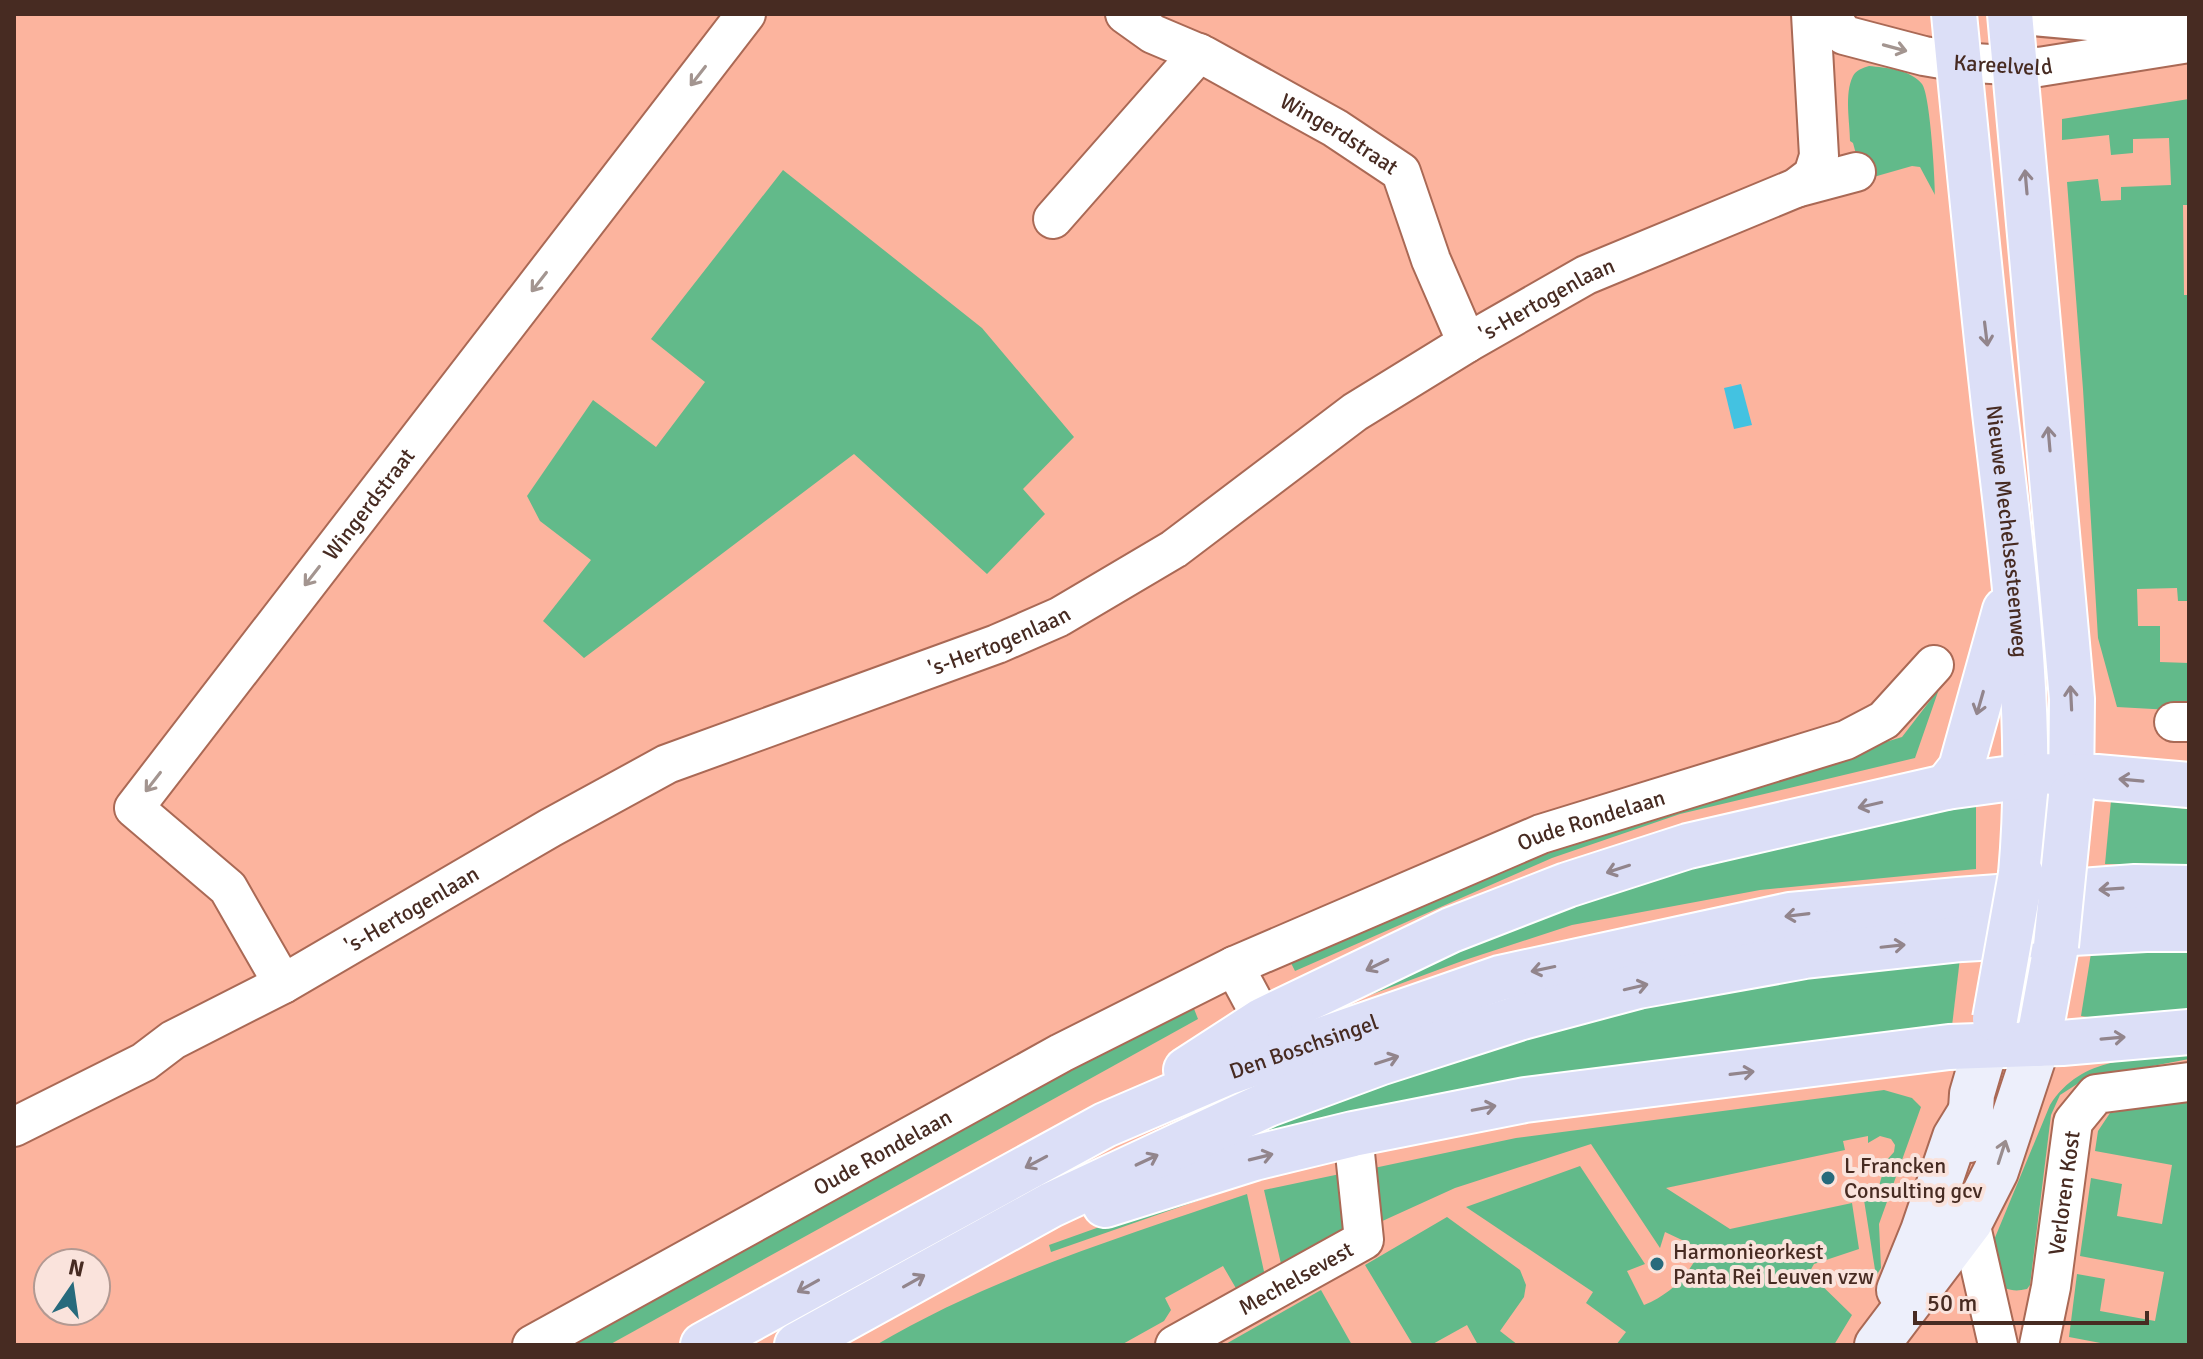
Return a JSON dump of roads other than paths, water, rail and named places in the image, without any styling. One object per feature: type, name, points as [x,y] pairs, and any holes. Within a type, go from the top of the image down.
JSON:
[{"type":"main road","name":"Nieuwe Mechelsesteenweg","points":[[1954,14],[1977,257],[2014,573],[2026,787],[2021,874],[1991,1032]]},
{"type":"main road","points":[[2010,14],[2072,699],[2071,786],[2060,916],[2041,1030]]},
{"type":"main road","points":[[1946,787],[1961,768],[2014,573]]},
{"type":"main road","points":[[1105,1125],[1263,1020],[1451,930],[1567,885],[1688,846],[1946,787],[2189,785]]},
{"type":"main road","points":[[1960,919],[2135,887],[2189,888]]},
{"type":"main road","name":"Den Boschsingel","points":[[703,1345],[1105,1125],[1226,1073],[1500,978],[1790,915],[1960,919]]},
{"type":"main road","points":[[1960,919],[2189,929]]},
{"type":"main road","name":"Den Boschsingel","points":[[797,1345],[1051,1205],[1268,1104],[1379,1063],[1522,1017],[1638,986],[1775,961],[1960,919]]},
{"type":"main road","points":[[1051,1205],[1094,1208],[1254,1158],[1353,1134],[1525,1100],[1949,1047],[1991,1032],[2189,1032]]},
{"type":"street","name":"Wingerdstraat","points":[[283,984],[228,888],[134,808],[746,14]]},
{"type":"street","name":"Wingerdstraat","points":[[1125,14],[1153,34],[1199,53],[1335,128],[1401,172],[1431,260],[1467,343]]},
{"type":"street","points":[[1796,188],[1813,175],[1819,156],[1811,14]]},
{"type":"street","name":"Kareelveld","points":[[1829,14],[1844,35],[1959,62],[2039,67],[2189,43]]},
{"type":"street","name":"Kareelveld","points":[[2010,14],[2189,33]]},
{"type":"street","points":[[1053,219],[1199,53]]},
{"type":"street","name":"'s-Hertogenlaan","points":[[14,1127],[144,1062],[173,1040],[283,984],[550,828],[667,764],[997,644],[1059,617],[1174,549],[1355,412],[1586,275],[1796,188],[1856,172]]},
{"type":"street","name":"Oude Rondelaan","points":[[532,1345],[1061,1053],[1234,966],[1541,834],[1846,740],[1884,720],[1934,665]]},
{"type":"street","points":[[1234,966],[1263,1020]]},
{"type":"street","points":[[1877,1345],[1970,1222],[1996,1171],[2041,1030]]},
{"type":"street","points":[[1991,1032],[1979,1066],[1971,1111],[1966,1190],[1970,1222],[1994,1328],[2043,1330]]},
{"type":"street","name":"Verloren Kost","points":[[2043,1330],[2073,1122],[2096,1094],[2189,1082]]},
{"type":"street","points":[[1877,1345],[1923,1231],[1955,1137],[1971,1111]]},
{"type":"street","name":"Mechelsevest","points":[[1175,1345],[1364,1240],[1353,1134]]},
{"type":"water","points":[[1741,384],[1752,425],[1734,429],[1724,388]]},
{"type":"place","name":"L Francken Consulting gcv","points":[[1828,1178]]},
{"type":"place","name":"Harmonieorkest Panta Rei Leuven vzw","points":[[1657,1264]]}]
